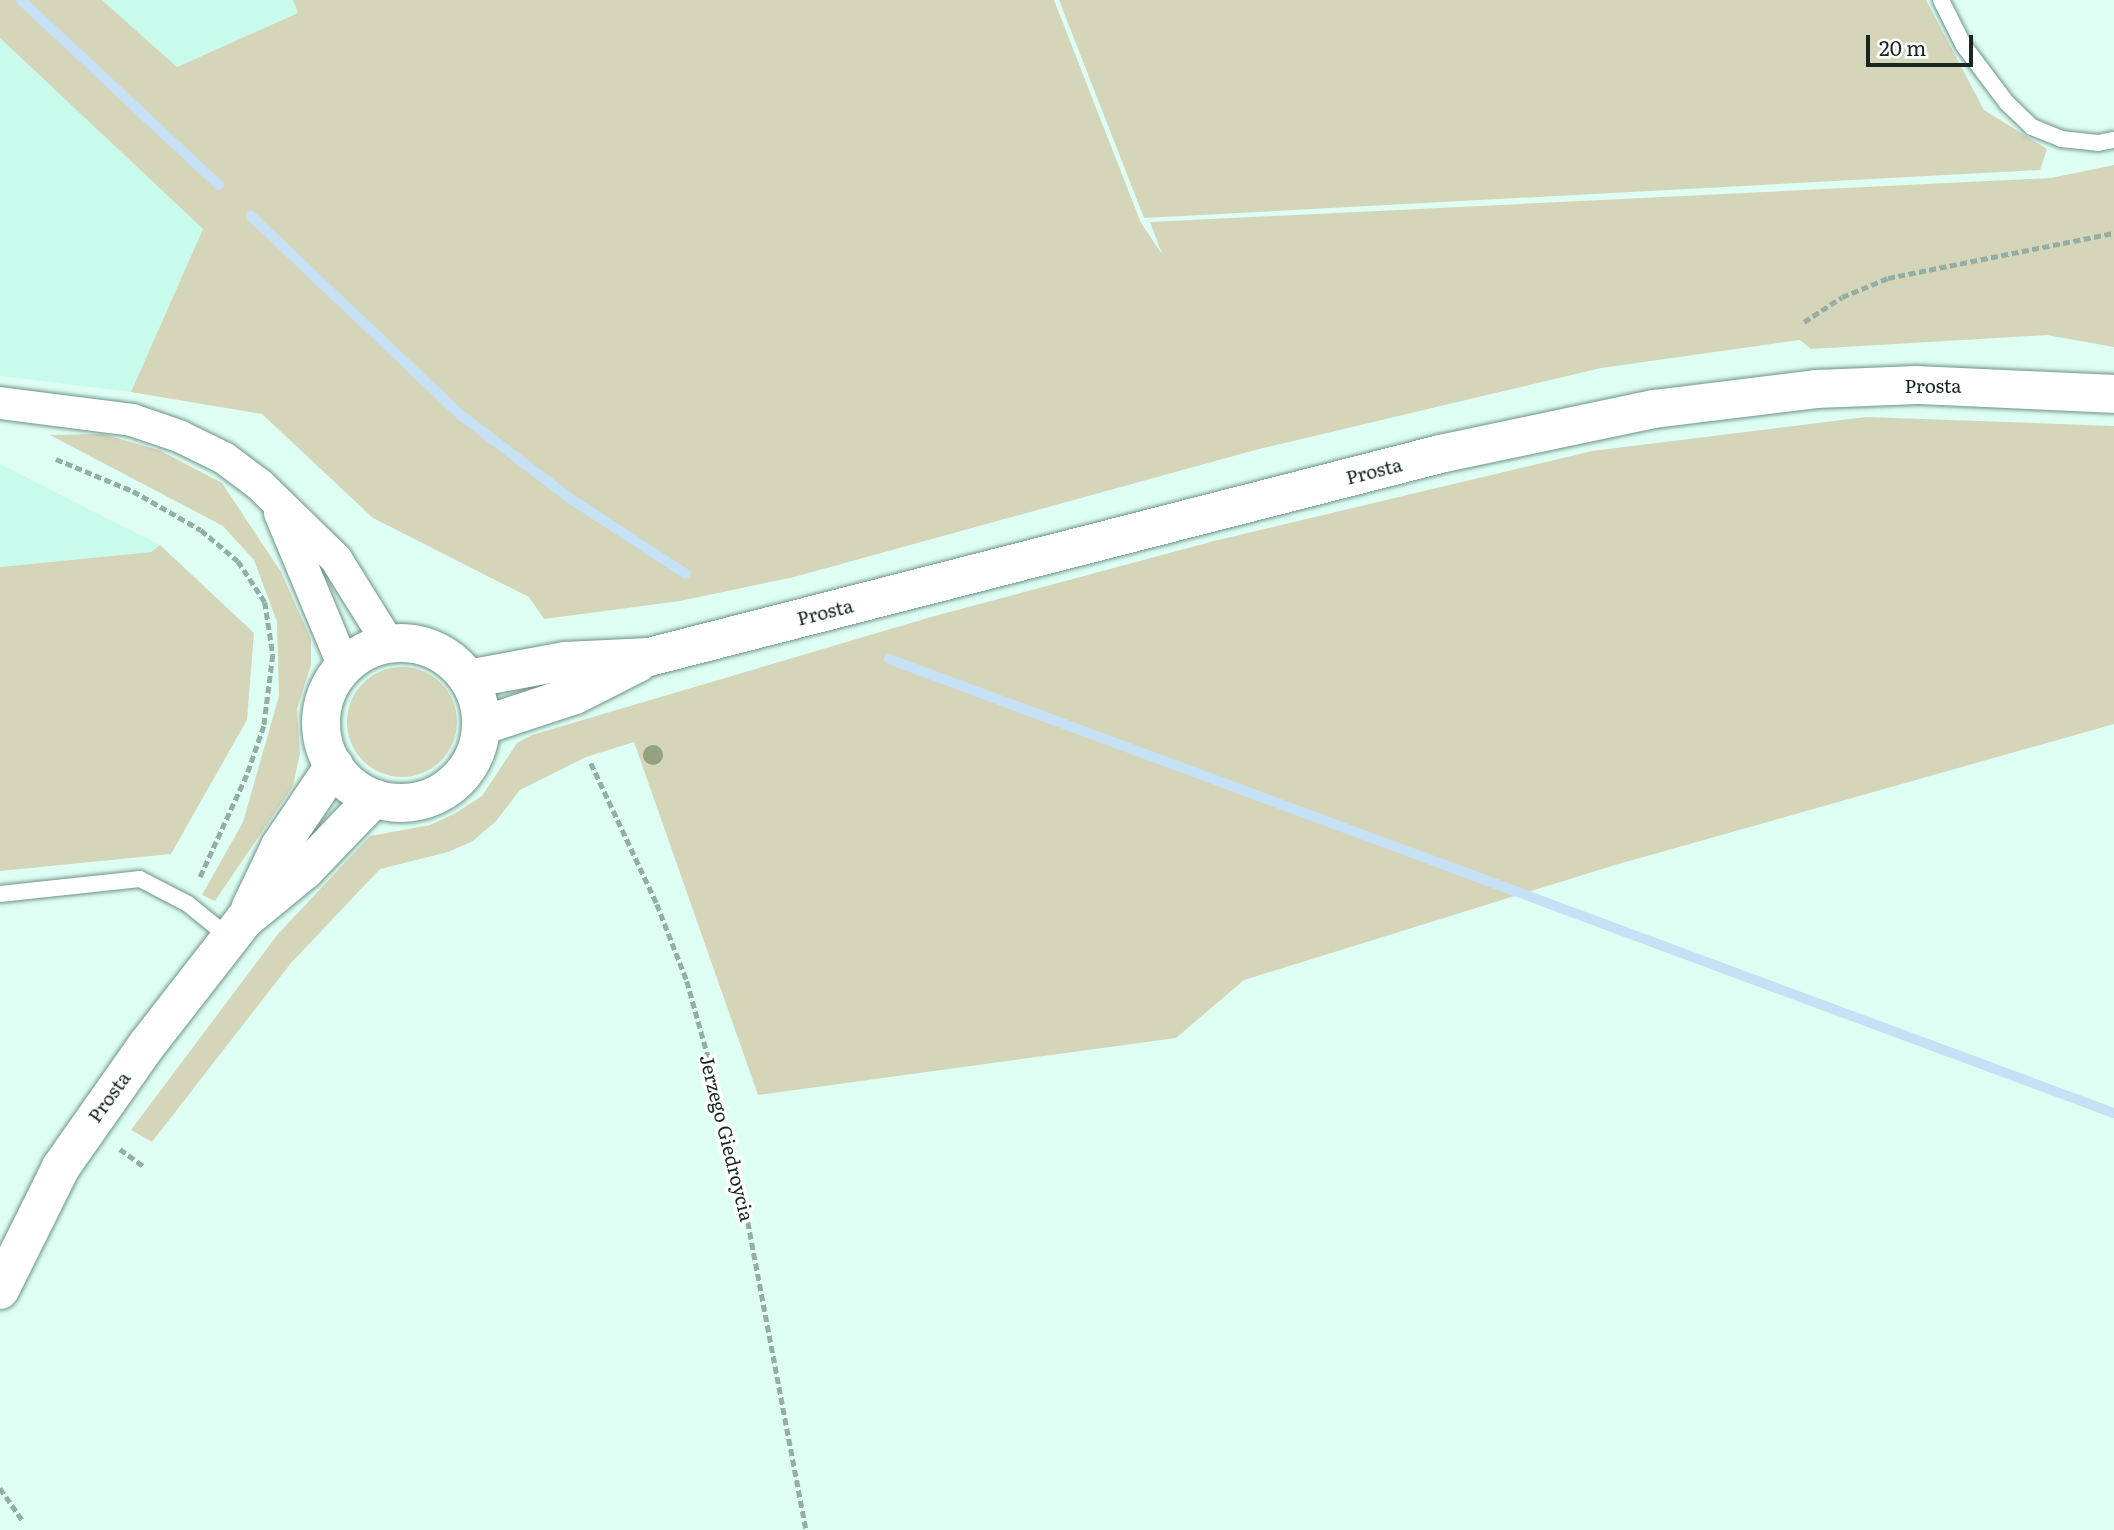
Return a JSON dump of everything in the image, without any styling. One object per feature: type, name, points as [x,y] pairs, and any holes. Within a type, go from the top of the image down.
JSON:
[{"type":"main road","name":"Prosta","points":[[481,726],[570,678],[1440,454],[1654,409],[1768,394],[1905,385],[2114,394]]},
{"type":"main road","points":[[389,644],[415,644],[440,652],[468,679],[478,702],[481,726],[475,753],[451,785],[414,801],[374,798],[347,782],[324,746],[321,714],[327,694],[344,667],[364,652],[389,644]]},
{"type":"main road","name":"Prosta","points":[[468,679],[570,678]]},
{"type":"main road","name":"Prosta","points":[[0,1290],[31,1222],[77,1141],[293,858],[334,765]]},
{"type":"main road","name":"Prosta","points":[[293,858],[374,798]]},
{"type":"street","points":[[0,403],[102,414],[155,426],[224,458],[276,501],[336,559],[389,644]]},
{"type":"street","points":[[276,501],[344,667]]},
{"type":"lane","points":[[1941,0],[1964,46],[2007,103],[2032,127],[2061,139],[2098,143],[2114,140]]},
{"type":"lane","points":[[0,894],[140,879],[237,929]]},
{"type":"path","points":[[1804,322],[1842,297],[1888,278],[2114,233]]},
{"type":"path","points":[[56,459],[133,491],[201,530],[238,561],[265,602],[273,655],[264,726],[247,775],[188,904]]},
{"type":"path","name":"Jerzego Giedroycia","points":[[592,763],[657,904],[687,981],[711,1067],[748,1222],[806,1530]]},
{"type":"path","points":[[0,1488],[23,1521]]},
{"type":"shaded area","points":[[0,0],[102,0],[177,67],[298,13],[293,0],[1054,0],[1141,223],[1162,254],[1150,222],[2051,178],[2114,165],[2114,347],[2047,335],[1811,349],[1800,340],[1601,368],[1259,449],[794,577],[680,601],[544,619],[529,597],[373,518],[262,414],[131,392],[203,229],[0,38]]},
{"type":"shaded area","points":[[102,0],[293,0],[299,13],[177,67]]},
{"type":"shaded area","points":[[1059,0],[1926,0],[1984,110],[2047,149],[2040,170],[1144,218]]},
{"type":"shaded area","points":[[0,38],[203,229],[131,392],[0,376]]},
{"type":"shaded area","points":[[1866,417],[2114,426],[2114,724],[1615,865],[1244,980],[1176,1038],[758,1095],[634,742],[586,757],[520,790],[496,821],[473,841],[448,852],[380,869],[291,963],[152,1142],[131,1130],[278,934],[370,836],[430,825],[454,814],[482,796],[517,743],[532,735],[931,617],[1214,541],[1592,451]]},
{"type":"shaded area","points":[[102,434],[159,450],[222,483],[281,572],[311,639],[311,665],[297,709],[300,753],[293,786],[215,901],[202,895],[243,822],[279,696],[277,622],[254,560],[223,526],[50,435]]},
{"type":"shaded area","points":[[0,464],[160,545],[151,552],[0,567]]},
{"type":"shaded area","points":[[160,545],[254,633],[247,720],[171,854],[0,871],[0,567],[151,552]]},
{"type":"shaded area","points":[[402,667],[423,671],[441,683],[453,701],[457,722],[453,743],[441,761],[423,773],[402,777],[381,773],[363,761],[351,743],[347,722],[351,701],[363,683],[381,671]]},
{"type":"waterway","points":[[21,0],[219,185]]},
{"type":"waterway","points":[[251,216],[462,416],[571,499],[686,574]]},
{"type":"waterway","points":[[889,659],[2114,1113]]}]
